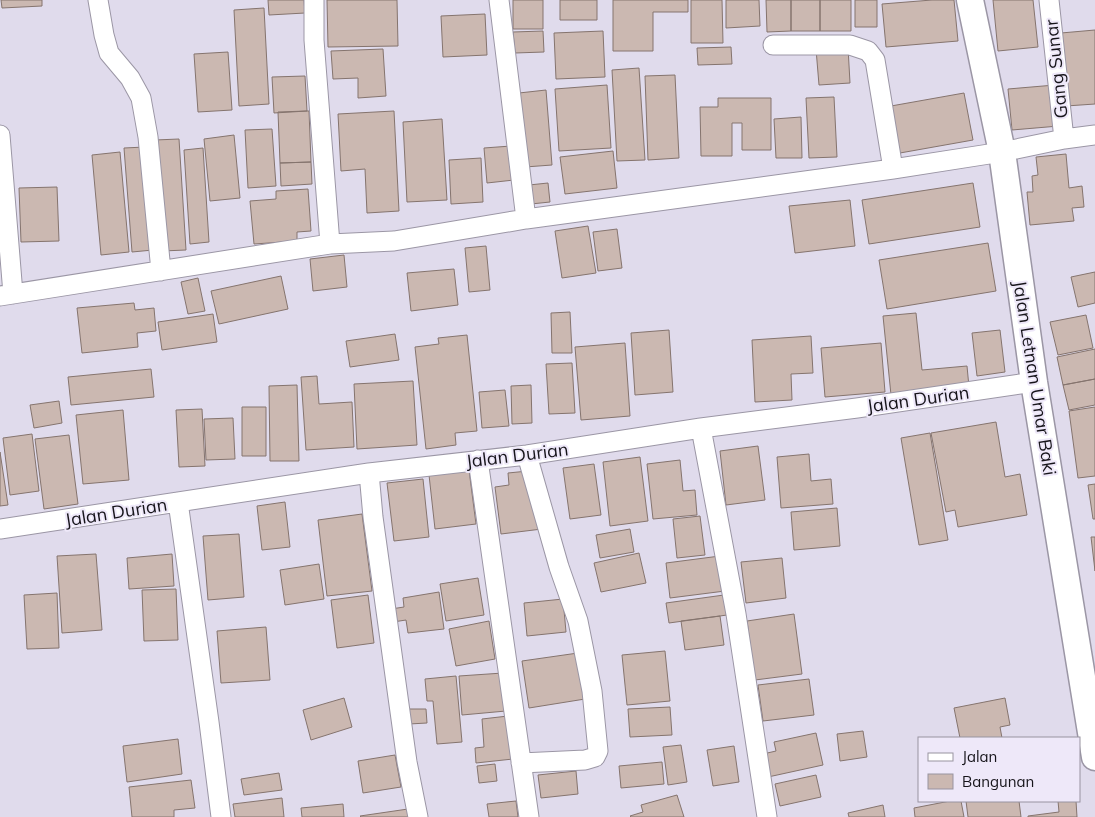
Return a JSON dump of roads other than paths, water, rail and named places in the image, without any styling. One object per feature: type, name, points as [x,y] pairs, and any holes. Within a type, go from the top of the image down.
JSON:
[{"type":"street","points":[[98,0],[104,35],[110,53],[130,78],[141,98],[148,136],[161,270]]},
{"type":"street","points":[[314,0],[314,40],[330,244]]},
{"type":"street","points":[[499,0],[526,219]]},
{"type":"street","name":"Jalan Letnan Umar Baki","points":[[970,0],[1002,152],[1034,382],[1095,758]]},
{"type":"street","name":"Gang Sunar","points":[[1049,0],[1064,138]]},
{"type":"street","points":[[774,44],[850,44],[868,51],[875,60],[893,169]]},
{"type":"street","points":[[0,134],[6,295],[330,244],[394,241],[526,219],[893,169],[1002,152],[1064,138],[1095,135]]},
{"type":"street","name":"Jalan Durian","points":[[0,529],[369,474],[527,455],[701,428],[857,408],[1034,382]]},
{"type":"street","points":[[701,428],[736,614],[766,817]]},
{"type":"street","points":[[521,763],[586,760],[595,757],[598,751],[592,691],[578,621],[559,568],[527,455]]},
{"type":"street","points":[[478,460],[529,817]]},
{"type":"street","points":[[369,474],[373,518],[407,762],[418,817]]},
{"type":"street","points":[[178,502],[210,722],[220,817]]}]
